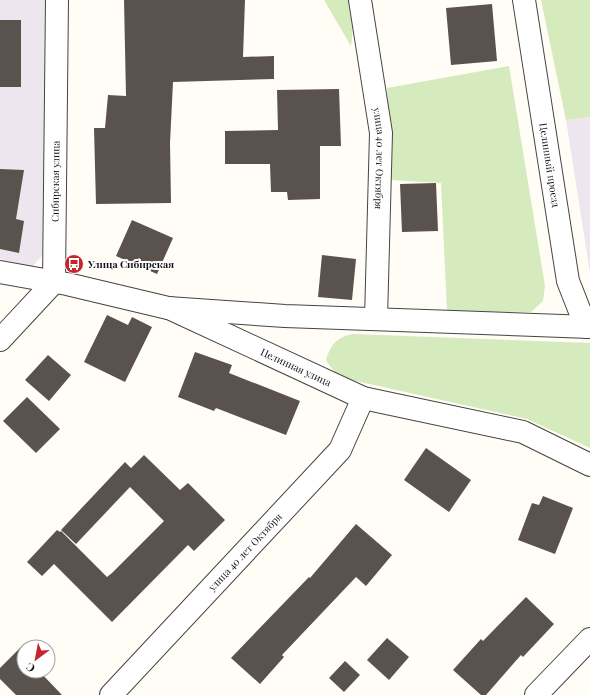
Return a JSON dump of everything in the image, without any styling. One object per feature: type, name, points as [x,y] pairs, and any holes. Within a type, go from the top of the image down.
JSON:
[{"type":"street","name":"Сибирская улица","points":[[54,282],[58,0]]},
{"type":"street","name":"улица 40 лет Октября","points":[[360,0],[381,133],[376,319]]},
{"type":"street","name":"Целинный проезд","points":[[524,0],[568,281],[588,327]]},
{"type":"street","name":"Целинная улица","points":[[0,272],[54,282],[168,308],[363,398],[523,432],[590,465]]},
{"type":"street","points":[[0,340],[54,282]]},
{"type":"street","points":[[168,308],[285,316],[588,327]]},
{"type":"street","name":"улица 40 лет Октября","points":[[111,695],[340,450],[363,398]]},
{"type":"street","points":[[536,695],[590,639]]},
{"type":"shaded area","points":[[0,0],[46,0],[47,250],[32,267],[0,259]]},
{"type":"shaded area","points":[[590,117],[590,273],[566,120]]},
{"type":"green space","points":[[324,0],[352,0],[355,9],[351,46]]},
{"type":"green space","points":[[541,0],[590,0],[590,117],[566,120]]},
{"type":"green space","points":[[509,66],[545,286],[543,301],[531,312],[447,311],[441,183],[391,180],[387,88]]},
{"type":"green space","points":[[347,335],[590,343],[590,448],[527,419],[347,379],[334,371],[326,361],[332,346],[338,340]]},
{"type":"building","points":[[124,0],[245,0],[243,57],[274,56],[274,79],[173,82],[170,143],[171,203],[96,204],[94,128],[105,128],[108,95],[126,96]]},
{"type":"building","points":[[492,4],[497,61],[451,65],[446,8]]},
{"type":"building","points":[[0,20],[21,20],[21,87],[0,87]]},
{"type":"building","points":[[339,89],[341,146],[320,146],[320,199],[288,200],[287,192],[271,192],[270,164],[225,164],[225,131],[278,130],[277,90]]},
{"type":"building","points":[[0,169],[24,170],[16,219],[24,221],[19,253],[0,249]]},
{"type":"building","points":[[436,183],[438,231],[402,232],[400,184]]},
{"type":"building","points":[[132,220],[173,238],[157,274],[116,256]]},
{"type":"building","points":[[322,255],[356,259],[352,300],[318,297]]},
{"type":"building","points":[[107,315],[128,325],[132,317],[152,327],[125,382],[84,362]]},
{"type":"building","points":[[195,352],[232,365],[229,373],[300,401],[286,435],[216,408],[214,411],[178,397]]},
{"type":"building","points":[[48,355],[71,375],[49,401],[25,380]]},
{"type":"building","points":[[27,397],[60,429],[36,453],[3,421]]},
{"type":"building","points":[[426,448],[471,480],[449,512],[404,480]]},
{"type":"building","points":[[144,455],[180,490],[188,483],[225,520],[194,551],[188,545],[112,622],[54,564],[42,576],[27,562],[57,530],[60,532],[61,531],[107,577],[112,573],[164,521],[130,487],[76,544],[61,530],[125,462],[131,468]]},
{"type":"building","points":[[543,496],[573,508],[555,554],[518,540],[532,503],[539,505]]},
{"type":"building","points":[[356,524],[392,555],[366,586],[356,577],[282,655],[284,657],[260,684],[231,658],[309,577],[310,578]]},
{"type":"building","points":[[526,597],[554,624],[523,657],[521,655],[486,695],[481,695],[453,670],[481,639],[483,641]]},
{"type":"building","points":[[387,638],[409,657],[389,680],[367,660]]},
{"type":"building","points":[[16,652],[16,679],[47,679],[62,695],[16,695],[0,679],[0,668]]},
{"type":"building","points":[[345,661],[360,675],[344,692],[329,678]]},
{"type":"place","name":"Улица Сибирская","points":[[74,264]]}]
